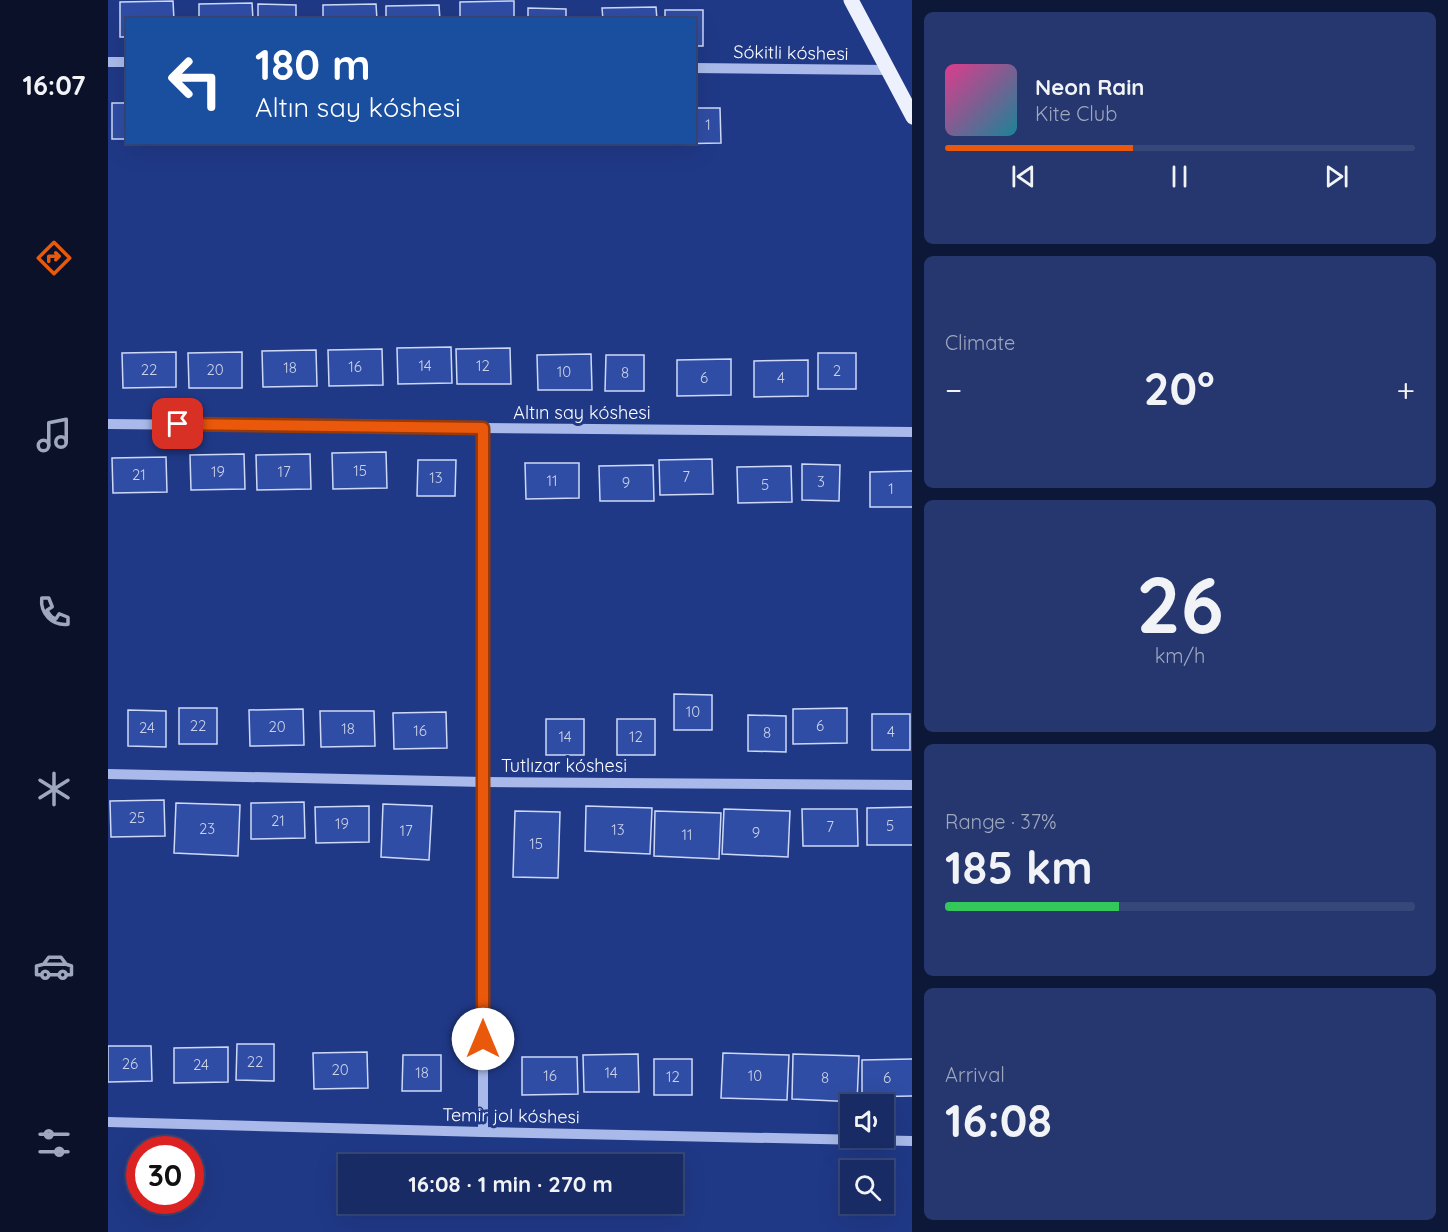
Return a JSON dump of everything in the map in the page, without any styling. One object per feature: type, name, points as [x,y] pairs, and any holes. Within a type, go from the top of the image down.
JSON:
[{"type":"main road","points":[[851,0],[912,117]]},
{"type":"street","points":[[108,62],[126,62]]},
{"type":"street","name":"Sókitli kóshesi","points":[[696,68],[888,70]]},
{"type":"street","name":"Altın say kóshesi","points":[[108,424],[912,432]]},
{"type":"street","points":[[483,428],[483,1132]]},
{"type":"street","name":"Tutlızar kóshesi","points":[[108,774],[484,782],[912,784]]},
{"type":"street","name":"Temir jol kóshesi","points":[[108,1122],[912,1141]]},
{"type":"building","points":[[173,1],[174,18],[126,18],[126,37],[120,37],[120,2]]},
{"type":"building","points":[[514,1],[514,18],[460,18],[460,2]]},
{"type":"building","points":[[252,3],[253,18],[199,18],[199,4]]},
{"type":"building","points":[[258,4],[296,5],[296,18],[258,18]]},
{"type":"building","points":[[376,4],[377,18],[323,18],[323,5]]},
{"type":"building","points":[[439,5],[440,18],[386,18],[386,6]]},
{"type":"building","points":[[656,7],[657,18],[603,18],[602,8]]},
{"type":"building","points":[[528,8],[566,9],[566,18],[528,18]]},
{"type":"building","points":[[665,10],[703,10],[703,46],[696,46],[696,18],[665,18]]},
{"type":"building","points":[[112,103],[126,103],[126,139],[112,139]]},
{"type":"building","points":[[696,108],[720,108],[721,143],[696,143]]},
{"type":"building","points":[[451,347],[452,383],[398,384],[397,348]]},
{"type":"building","points":[[510,348],[511,384],[457,384],[456,349]]},
{"type":"building","points":[[382,349],[383,385],[329,386],[328,350]]},
{"type":"building","points":[[316,350],[317,386],[263,387],[262,351]]},
{"type":"building","points":[[176,352],[176,387],[123,388],[122,353]]},
{"type":"building","points":[[242,352],[242,388],[189,388],[188,353]]},
{"type":"building","points":[[818,353],[856,353],[856,389],[818,389]]},
{"type":"building","points":[[591,354],[592,390],[538,390],[537,355]]},
{"type":"building","points":[[606,355],[644,355],[644,391],[605,391]]},
{"type":"building","points":[[731,359],[731,395],[677,396],[677,360]]},
{"type":"building","points":[[808,360],[808,396],[754,397],[754,361]]},
{"type":"building","points":[[386,452],[387,488],[333,489],[332,453]]},
{"type":"building","points":[[244,454],[245,489],[191,490],[190,455]]},
{"type":"building","points":[[310,454],[311,489],[257,490],[256,455]]},
{"type":"building","points":[[166,457],[167,492],[113,493],[112,458]]},
{"type":"building","points":[[712,459],[713,494],[660,495],[659,460]]},
{"type":"building","points":[[418,460],[456,460],[455,496],[417,496]]},
{"type":"building","points":[[525,463],[579,463],[579,498],[526,499]]},
{"type":"building","points":[[802,464],[840,465],[839,501],[802,500]]},
{"type":"building","points":[[653,465],[654,501],[600,501],[599,466]]},
{"type":"building","points":[[791,466],[792,502],[738,503],[737,467]]},
{"type":"building","points":[[912,471],[912,507],[870,507],[870,472]]},
{"type":"building","points":[[674,694],[712,695],[712,730],[674,730]]},
{"type":"building","points":[[179,708],[217,708],[217,744],[179,744]]},
{"type":"building","points":[[847,708],[847,743],[793,744],[793,709]]},
{"type":"building","points":[[303,709],[304,745],[250,746],[249,710]]},
{"type":"building","points":[[128,710],[166,711],[166,747],[128,746]]},
{"type":"building","points":[[320,711],[374,711],[375,746],[321,747]]},
{"type":"building","points":[[446,712],[447,748],[394,749],[393,713]]},
{"type":"building","points":[[872,714],[910,714],[910,750],[872,750]]},
{"type":"building","points":[[748,715],[786,716],[786,752],[748,751]]},
{"type":"building","points":[[546,719],[584,719],[584,755],[546,755]]},
{"type":"building","points":[[617,719],[655,719],[655,755],[617,755]]},
{"type":"building","points":[[164,800],[165,836],[111,837],[110,801]]},
{"type":"building","points":[[304,802],[305,838],[251,839],[251,803]]},
{"type":"building","points":[[176,803],[240,805],[238,856],[174,853]]},
{"type":"building","points":[[383,804],[432,806],[429,860],[381,857]]},
{"type":"building","points":[[369,806],[369,842],[316,843],[315,807]]},
{"type":"building","points":[[586,806],[652,808],[650,854],[585,851]]},
{"type":"building","points":[[912,807],[912,845],[867,845],[867,808]]},
{"type":"building","points":[[724,809],[790,811],[788,857],[722,854]]},
{"type":"building","points":[[802,809],[857,809],[858,846],[803,846]]},
{"type":"building","points":[[515,811],[560,812],[558,878],[513,877]]},
{"type":"building","points":[[655,811],[721,813],[719,859],[654,856]]},
{"type":"building","points":[[237,1044],[274,1044],[274,1081],[236,1080]]},
{"type":"building","points":[[108,1046],[151,1046],[152,1081],[108,1082]]},
{"type":"building","points":[[228,1047],[228,1082],[174,1083],[174,1048]]},
{"type":"building","points":[[367,1052],[368,1088],[314,1089],[313,1053]]},
{"type":"building","points":[[723,1053],[789,1055],[787,1100],[721,1098]]},
{"type":"building","points":[[638,1054],[639,1092],[584,1092],[583,1055]]},
{"type":"building","points":[[793,1054],[859,1056],[857,1094],[840,1094],[840,1101],[792,1099]]},
{"type":"building","points":[[403,1055],[441,1055],[441,1091],[402,1091]]},
{"type":"building","points":[[522,1057],[577,1057],[578,1094],[522,1095]]},
{"type":"building","points":[[654,1059],[692,1059],[692,1095],[654,1095]]},
{"type":"building","points":[[912,1059],[912,1096],[862,1094],[862,1060]]},
{"type":"route","points":[[178,424],[483,428],[483,1039]]}]
